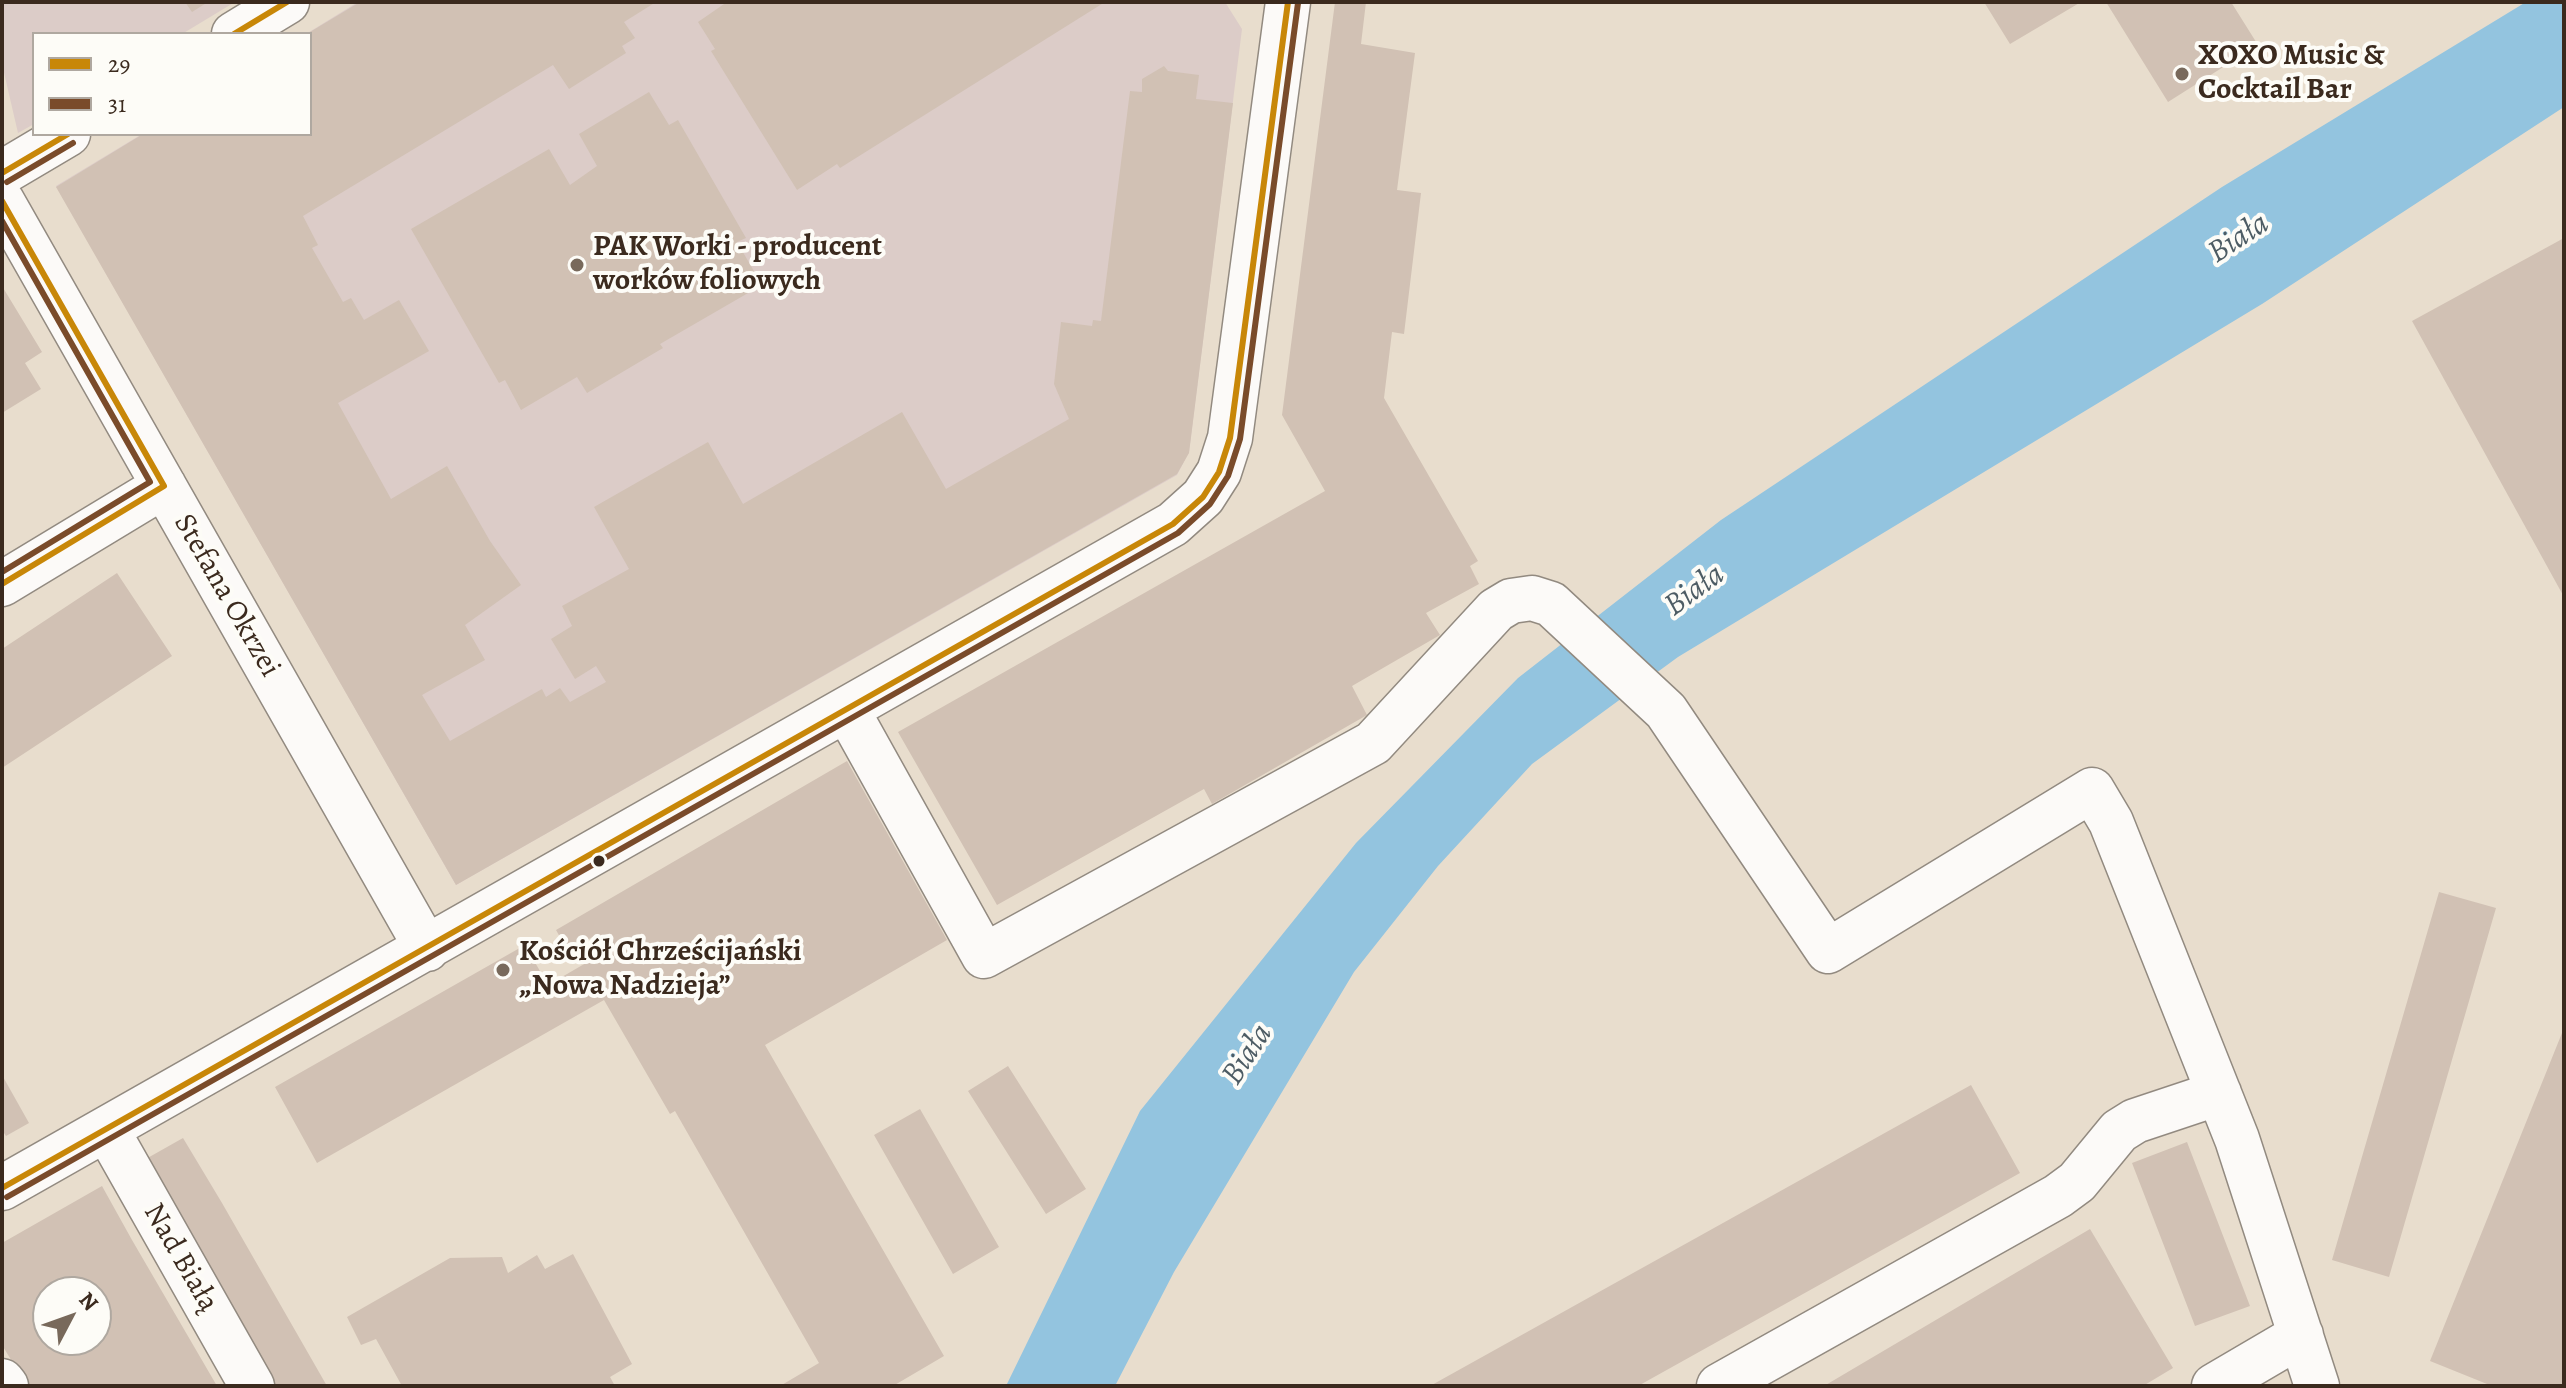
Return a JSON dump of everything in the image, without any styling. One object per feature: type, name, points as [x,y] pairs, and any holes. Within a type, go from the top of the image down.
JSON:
[{"type":"street","points":[[237,32],[287,2]]},
{"type":"street","points":[[2,1188],[1173,524],[1203,497],[1219,472],[1230,438],[1288,2]]},
{"type":"street","points":[[2,173],[65,136]]},
{"type":"street","name":"Stefana Okrzei","points":[[2,201],[427,949]]},
{"type":"street","points":[[2,584],[164,486]]},
{"type":"street","points":[[847,710],[984,956],[1373,743],[1496,610],[1511,601],[1532,598],[1551,604],[1666,711],[1828,951],[2092,790],[2111,822],[2219,1093],[2256,1192],[2317,1386]]},
{"type":"street","points":[[1719,1386],[2058,1196],[2077,1182],[2108,1142],[2135,1121],[2219,1093]]},
{"type":"street","name":"Nad Białą","points":[[107,1130],[252,1386]]},
{"type":"street","points":[[2214,1386],[2301,1335]]},
{"type":"street","points":[[2,1381],[6,1386]]},
{"type":"shaded area","points":[[2,2],[235,2],[185,32],[32,32],[32,125],[18,133],[2,64]]},
{"type":"shaded area","points":[[358,2],[1225,2],[1242,29],[1189,452],[1177,475],[456,885],[56,186],[139,136],[312,136],[312,32],[309,32]]},
{"type":"water","name":"Biała","points":[[2526,2],[2564,2],[2564,107],[2262,304],[1678,657],[1532,764],[1438,866],[1354,972],[1174,1272],[1115,1386],[1006,1386],[1140,1111],[1356,843],[1518,678],[1721,520],[2222,187]]},
{"type":"building","points":[[185,2],[208,2],[192,12]]},
{"type":"building","points":[[360,2],[656,2],[624,22],[635,38],[622,46],[626,53],[569,89],[553,65],[303,216],[318,245],[312,248],[343,302],[351,298],[364,320],[399,300],[429,351],[338,403],[391,499],[447,466],[490,541],[521,585],[465,625],[485,660],[422,695],[450,741],[542,689],[546,697],[560,688],[570,702],[606,682],[596,666],[575,679],[551,639],[572,626],[562,606],[629,569],[594,507],[708,442],[743,504],[902,412],[946,489],[1069,419],[1054,384],[1061,322],[1092,326],[1093,320],[1101,321],[1130,91],[1142,92],[1142,79],[1164,66],[1168,71],[1199,75],[1196,99],[1233,103],[1189,453],[1177,474],[456,885],[56,187],[140,136],[312,136],[310,32]]},
{"type":"building","points":[[727,2],[1105,2],[840,168],[837,164],[797,190],[711,51],[715,49],[698,22]]},
{"type":"building","points":[[1335,2],[1366,2],[1361,44],[1415,53],[1397,190],[1421,193],[1404,334],[1392,332],[1384,398],[1478,561],[1470,566],[1479,584],[1426,613],[1440,635],[1352,686],[1367,715],[1212,804],[1204,789],[997,905],[898,732],[1325,491],[1282,415]]},
{"type":"building","points":[[1984,2],[2081,2],[2010,44]]},
{"type":"building","name":"XOXO Music & Cocktail Bar","points":[[2106,2],[2231,2],[2258,45],[2168,102]]},
{"type":"building","points":[[649,92],[669,125],[678,120],[746,238],[737,242],[758,278],[755,289],[660,344],[663,348],[587,393],[577,377],[521,410],[505,380],[499,383],[411,229],[549,149],[570,185],[597,166],[579,134]]},
{"type":"building","points":[[2564,238],[2564,597],[2412,321]]},
{"type":"building","points":[[2,286],[42,352],[25,363],[41,389],[2,413]]},
{"type":"building","points":[[117,573],[172,656],[2,768],[2,649]]},
{"type":"building","points":[[847,761],[947,940],[765,1045],[944,1356],[893,1386],[780,1386],[819,1363],[675,1111],[670,1114],[604,1000],[317,1163],[275,1087],[525,945],[548,985],[605,952],[596,935],[568,951],[556,930]]},
{"type":"building","points":[[2439,892],[2496,908],[2389,1277],[2332,1260]]},
{"type":"building","points":[[2564,1028],[2564,1386],[2492,1386],[2430,1361]]},
{"type":"building","points":[[1008,1066],[1086,1189],[1046,1214],[968,1091]]},
{"type":"building","points":[[2,1075],[29,1123],[6,1136],[2,1130]]},
{"type":"building","points":[[1971,1085],[2020,1173],[1638,1386],[1430,1386]]},
{"type":"building","points":[[920,1109],[999,1247],[953,1274],[874,1135]]},
{"type":"building","points":[[183,1138],[327,1386],[268,1386],[144,1160]]},
{"type":"building","points":[[2187,1142],[2250,1306],[2195,1326],[2132,1163]]},
{"type":"building","points":[[102,1186],[217,1386],[27,1386],[2,1345],[2,1243]]},
{"type":"building","points":[[2090,1229],[2173,1368],[2143,1386],[1824,1386]]},
{"type":"building","points":[[573,1254],[632,1364],[610,1377],[615,1386],[402,1386],[376,1339],[361,1345],[347,1317],[450,1258],[502,1257],[508,1273],[537,1255],[545,1269]]},
{"type":"transit line","name":"29","points":[[237,32],[287,2]]},
{"type":"transit line","name":"29","points":[[2,1188],[1173,524],[1203,497],[1219,472],[1230,438],[1288,2]]},
{"type":"transit line","name":"31","points":[[7,1197],[1178,533],[1210,504],[1228,476],[1240,439],[1298,3]]},
{"type":"transit line","name":"29","points":[[2,173],[65,136]]},
{"type":"transit line","name":"31","points":[[7,182],[73,143]]},
{"type":"transit line","name":"29","points":[[2,201],[164,486],[2,584]]},
{"type":"transit line","name":"31","points":[[2,221],[150,482],[2,572]]},
{"type":"place","name":"XOXO Music & Cocktail Bar","points":[[2182,74]]},
{"type":"place","name":"PAK Worki - producent worków foliowych","points":[[577,265]]},
{"type":"place","name":"Kościół Chrześcijański „Nowa Nadzieja”","points":[[503,970]]}]
